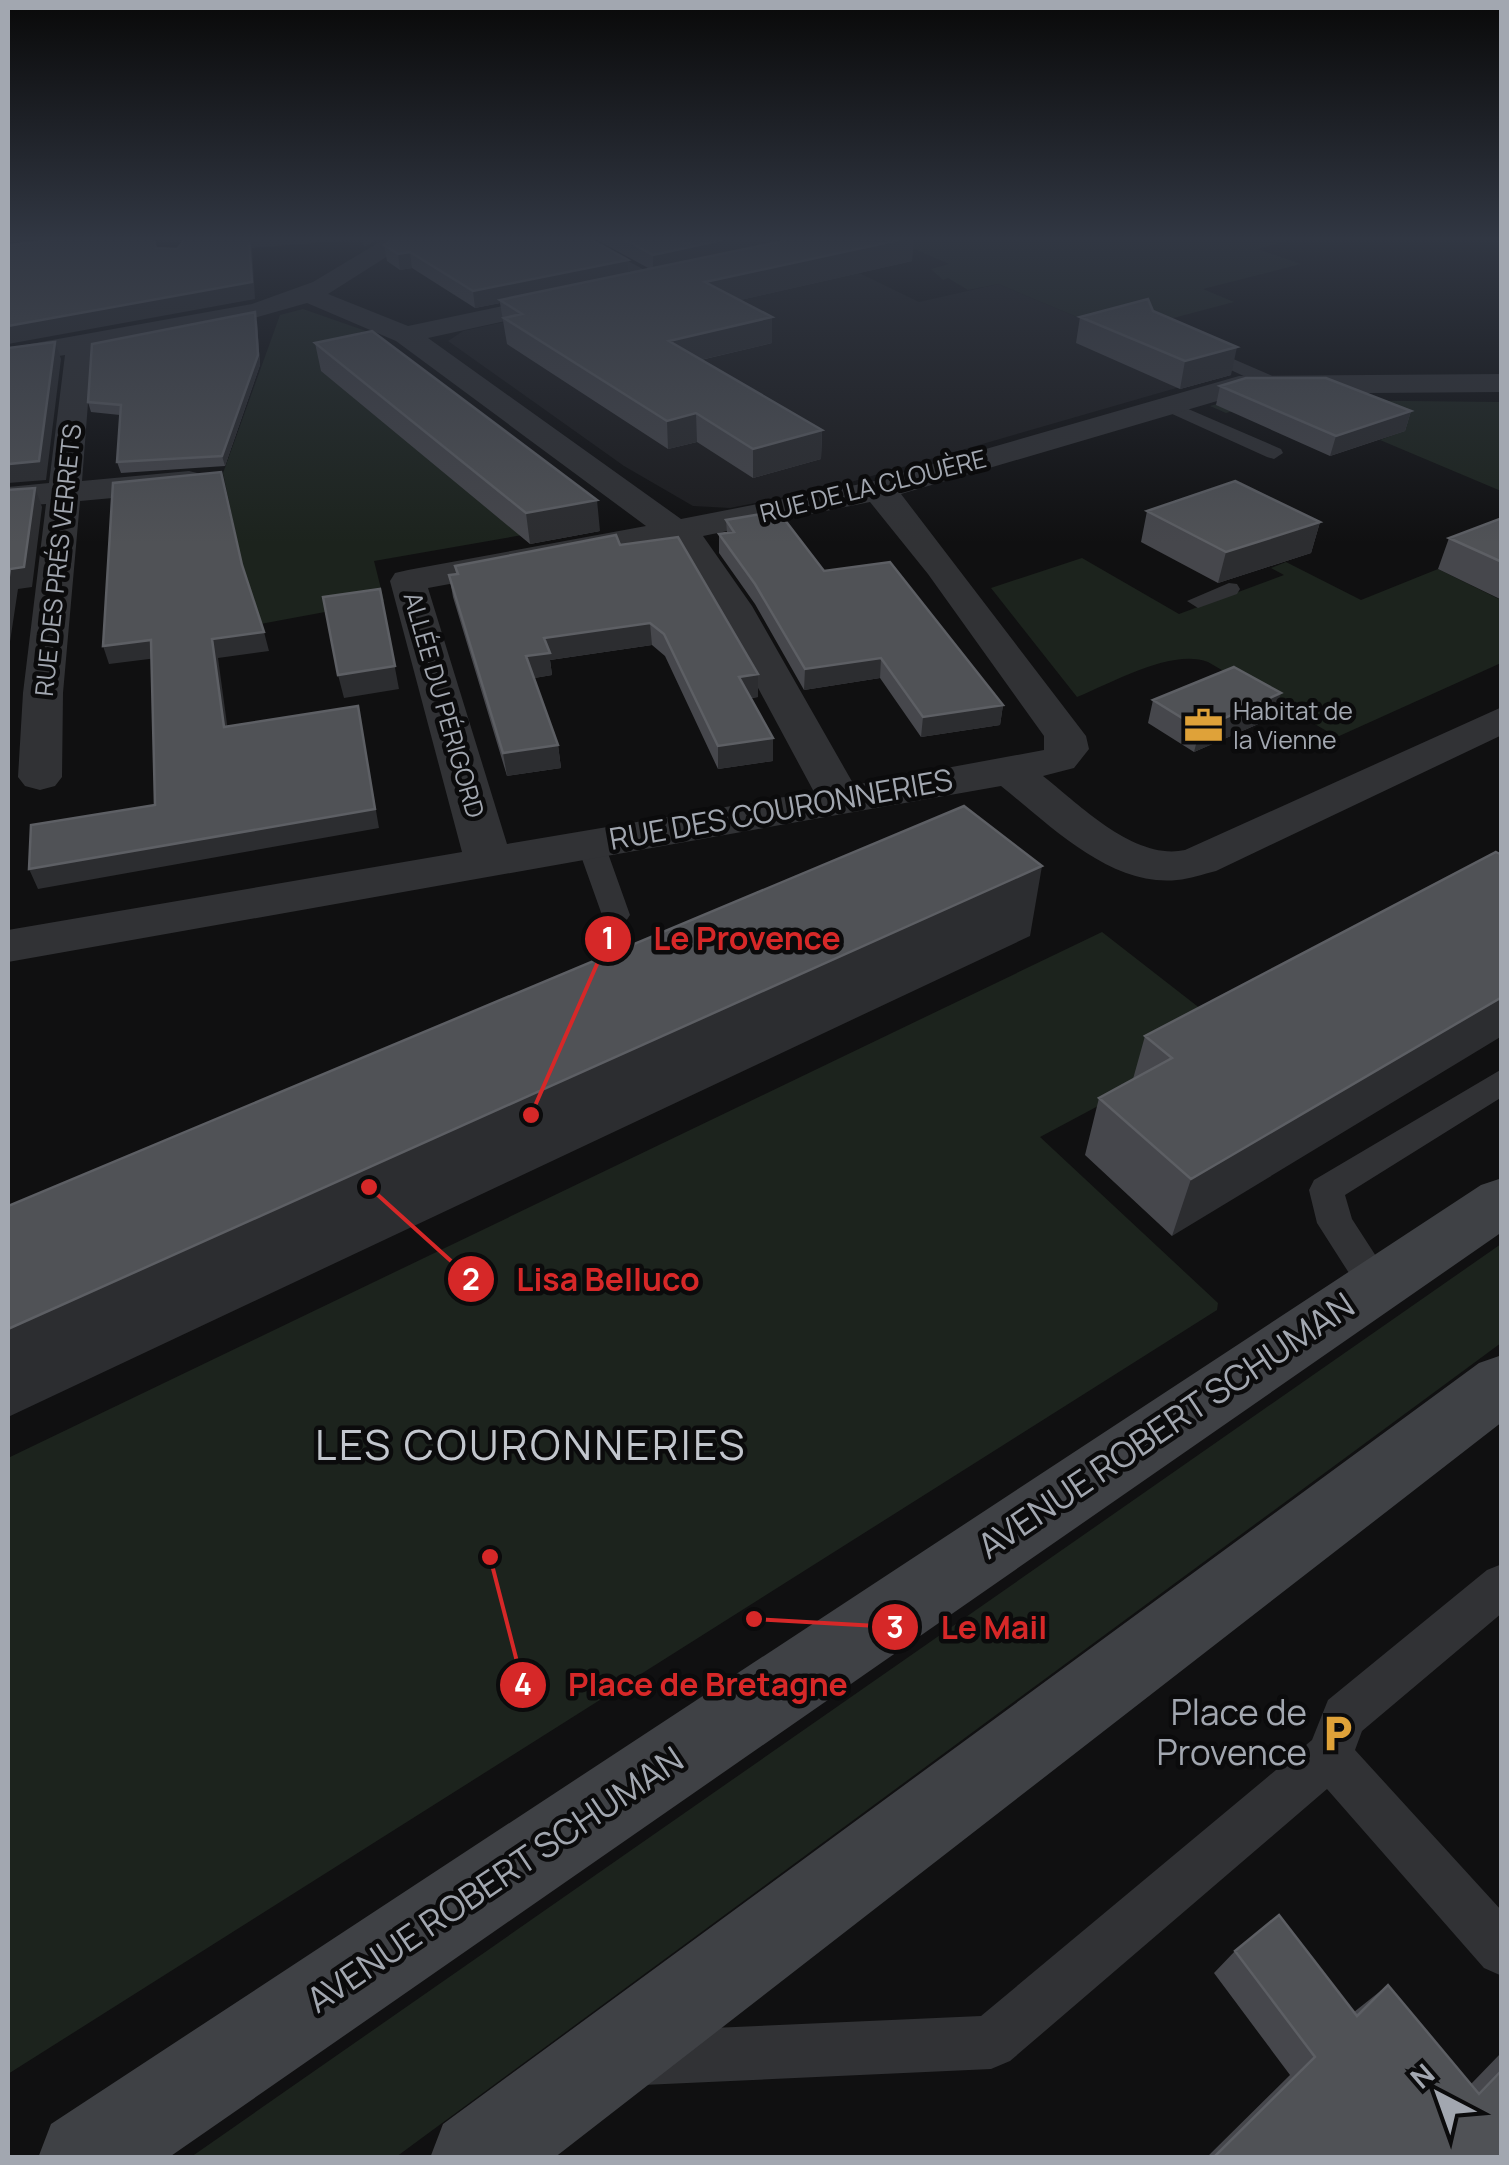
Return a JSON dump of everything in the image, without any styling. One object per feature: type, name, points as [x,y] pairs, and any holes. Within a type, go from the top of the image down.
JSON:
[{"type":"main road","name":"AVENUE ROBERT SCHUMAN","points":[[85,2158],[1502,1200]]},
{"type":"main road","points":[[491,2153],[608,2060],[1502,1383]]},
{"type":"street","points":[[8,356],[91,341]]},
{"type":"street","points":[[414,341],[692,544],[734,606],[841,800]]},
{"type":"street","name":"RUE DES PRÉS VERRETS","points":[[40,776],[25,695],[67,492],[79,352],[75,344]]},
{"type":"street","name":"RUE DE LA CLOUÈRE","points":[[676,531],[777,514],[876,490],[1239,385],[1502,383]]},
{"type":"street","points":[[8,497],[217,478]]},
{"type":"street","name":"RUE DES COURONNERIES","points":[[8,946],[1010,771],[1059,759],[1068,748],[1065,736],[941,566],[888,499],[876,490]]},
{"type":"street","name":"ALLÉE DU PÉRIGORD","points":[[488,860],[408,581],[676,531]]},
{"type":"street","points":[[1010,771],[1115,849],[1135,860],[1172,868],[1187,866],[1502,719]]},
{"type":"lane","points":[[1180,341],[1271,382]]},
{"type":"lane","points":[[1165,404],[1274,452]]},
{"type":"lane","points":[[1198,601],[1229,589]]},
{"type":"lane","points":[[590,842],[616,915]]},
{"type":"lane","points":[[1376,1284],[1335,1223],[1326,1190],[1502,1081]]},
{"type":"lane","points":[[608,2060],[991,2042],[1330,1756],[1344,1716],[1502,1584]]},
{"type":"lane","points":[[1330,1756],[1502,1950]]},
{"type":"shaded area","points":[[271,341],[354,341],[377,358],[540,532],[374,561],[384,601],[255,625],[223,473]]},
{"type":"shaded area","points":[[448,341],[1134,341],[1218,376],[830,488],[730,508],[693,506],[624,466]]},
{"type":"shaded area","points":[[1134,341],[1181,341],[1211,373]]},
{"type":"shaded area","points":[[1234,399],[1501,402],[1501,491],[1380,440],[1404,431],[1246,407],[1226,413],[1210,406]]},
{"type":"shaded area","points":[[1082,558],[1179,614],[1284,575],[1271,568],[1286,562],[1361,600],[1438,569],[1501,600],[1501,663],[1337,737],[1208,662],[1193,659],[1160,663],[1077,697],[991,588]]},
{"type":"shaded area","points":[[1102,932],[1233,1034],[1040,1137],[1218,1303],[1217,1310],[8,2074],[8,1458]]},
{"type":"shaded area","points":[[1501,1244],[1501,1343],[396,2157],[191,2157]]},
{"type":"building","points":[[257,341],[258,355],[222,456],[117,462],[121,405],[88,402],[92,344]]},
{"type":"building","points":[[385,341],[597,500],[526,513],[315,343]]},
{"type":"building","points":[[540,341],[669,341],[822,430],[753,449],[696,413],[667,421]]},
{"type":"building","points":[[1137,341],[1223,341],[1237,347],[1185,361]]},
{"type":"building","points":[[55,342],[39,461],[8,464],[8,348]]},
{"type":"building","points":[[1246,378],[1326,378],[1411,411],[1336,436],[1220,386]]},
{"type":"building","points":[[221,472],[242,565],[264,632],[212,639],[224,727],[358,706],[375,809],[29,869],[31,825],[155,805],[151,640],[103,646],[113,483]]},
{"type":"building","points":[[1235,481],[1320,522],[1226,552],[1147,511]]},
{"type":"building","points":[[35,488],[24,567],[10,569],[8,582],[8,490]]},
{"type":"building","points":[[778,511],[824,571],[890,562],[1003,705],[923,717],[881,658],[805,669],[755,584],[719,534],[734,532],[726,520]]},
{"type":"building","points":[[1502,518],[1502,562],[1449,538]]},
{"type":"building","points":[[616,535],[620,545],[678,537],[758,674],[739,677],[773,738],[718,746],[664,634],[650,623],[544,638],[550,653],[526,656],[558,745],[503,753],[449,575],[458,574],[455,566]]},
{"type":"building","points":[[380,589],[395,666],[338,675],[323,597]]},
{"type":"building","points":[[1234,667],[1281,693],[1200,729],[1153,700]]},
{"type":"building","points":[[964,806],[1042,866],[8,1329],[8,1206]]},
{"type":"building","points":[[1496,852],[1502,855],[1502,997],[1191,1179],[1099,1098],[1172,1058],[1145,1036]]},
{"type":"building","points":[[1279,1915],[1357,2016],[1388,1985],[1479,2094],[1502,2070],[1502,2158],[1213,2158],[1315,2057],[1235,1951]]},
{"type":"place","name":"Habitat de la Vienne","points":[[1203,725]]},
{"type":"place","name":"Le Provence","points":[[531,1115]]},
{"type":"place","name":"Lisa Belluco","points":[[369,1187]]},
{"type":"place","name":"Place de Bretagne","points":[[490,1557]]},
{"type":"place","name":"Le Mail","points":[[754,1619]]},
{"type":"place","name":"Place de Provence","points":[[1337,1733]]},
{"type":"district","name":"LES COURONNERIES","points":[[531,1445]]}]
